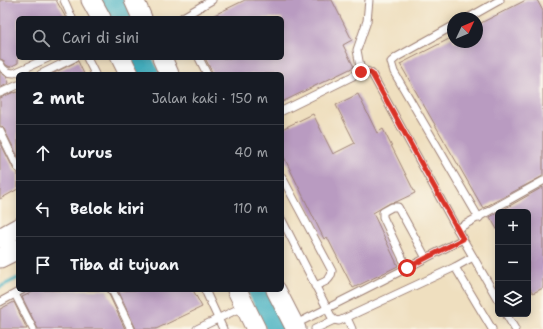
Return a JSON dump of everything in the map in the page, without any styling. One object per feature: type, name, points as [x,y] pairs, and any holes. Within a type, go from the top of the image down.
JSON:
[{"type":"main road","points":[[122,60],[128,72]]},
{"type":"main road","points":[[163,60],[168,72]]},
{"type":"main road","points":[[0,238],[16,229]]},
{"type":"main road","points":[[0,258],[16,250]]},
{"type":"main road","points":[[277,292],[295,327]]},
{"type":"main road","points":[[241,298],[256,329]]},
{"type":"lane","points":[[64,0],[71,16]]},
{"type":"lane","points":[[185,16],[212,0]]},
{"type":"lane","points":[[361,72],[357,50],[367,21],[369,0]]},
{"type":"lane","points":[[479,12],[500,0]]},
{"type":"lane","points":[[447,29],[397,57],[391,62],[394,72],[478,218]]},
{"type":"lane","points":[[16,72],[43,60]]},
{"type":"lane","points":[[45,72],[70,60]]},
{"type":"lane","points":[[88,60],[95,72]]},
{"type":"lane","points":[[200,60],[206,72]]},
{"type":"lane","points":[[0,64],[9,73],[16,72]]},
{"type":"lane","points":[[284,110],[361,72],[365,71],[372,74],[495,295]]},
{"type":"lane","points":[[0,93],[16,86]]},
{"type":"lane","points":[[0,131],[16,164]]},
{"type":"lane","points":[[284,181],[332,271],[331,277],[327,281],[315,286]]},
{"type":"lane","points":[[457,229],[543,181]]},
{"type":"lane","points":[[407,268],[383,217],[384,212],[392,207],[398,207],[426,258]]},
{"type":"lane","points":[[284,224],[334,320]]},
{"type":"lane","points":[[295,327],[328,308],[463,239]]},
{"type":"lane","points":[[315,329],[334,320],[339,322],[473,257]]},
{"type":"lane","points":[[455,266],[492,329]]},
{"type":"lane","points":[[0,302],[18,292]]},
{"type":"lane","points":[[113,292],[131,329]]},
{"type":"lane","points":[[206,292],[223,329]]},
{"type":"lane","points":[[15,294],[33,329]]},
{"type":"lane","points":[[198,329],[218,318],[241,298]]},
{"type":"lane","points":[[508,317],[515,329]]},
{"type":"lane","points":[[347,318],[352,329]]},
{"type":"building","points":[[0,0],[56,0],[65,16],[16,16],[16,60],[18,60],[18,63],[10,67],[0,59]]},
{"type":"building","points":[[245,0],[332,0],[352,40],[343,45],[354,67],[284,101],[284,72],[212,72],[206,60],[284,60],[284,16],[212,16]]},
{"type":"building","points":[[526,0],[537,0],[543,11],[543,176],[483,208],[400,64],[447,40],[447,48],[483,48],[483,22]]},
{"type":"building","points":[[78,61],[83,72],[56,72]]},
{"type":"building","points":[[0,72],[6,76],[9,83],[0,88]]},
{"type":"building","points":[[16,92],[16,153],[4,129],[0,126],[0,98]]},
{"type":"building","points":[[358,94],[377,133],[383,129],[415,193],[396,202],[390,203],[373,213],[398,266],[353,288],[327,237],[324,239],[284,157],[284,128],[313,114],[333,154],[355,143],[336,105]]},
{"type":"building","points":[[0,142],[16,172],[16,190],[0,199]]},
{"type":"building","points":[[543,187],[543,288],[533,293],[531,290],[531,209],[504,209]]},
{"type":"building","points":[[495,214],[495,226],[490,217]]},
{"type":"building","points":[[33,292],[108,292],[125,329],[38,329],[22,297]]},
{"type":"building","points":[[119,292],[194,292],[202,307],[156,329],[136,329]]},
{"type":"building","points":[[14,302],[27,329],[0,329],[0,309]]},
{"type":"waterway","points":[[112,0],[120,16]]},
{"type":"waterway","points":[[142,60],[148,72]]},
{"type":"waterway","points":[[0,287],[16,279]]},
{"type":"waterway","points":[[259,292],[277,329]]},
{"type":"route","points":[[361,72],[365,71],[372,74],[463,239],[407,268]]}]
